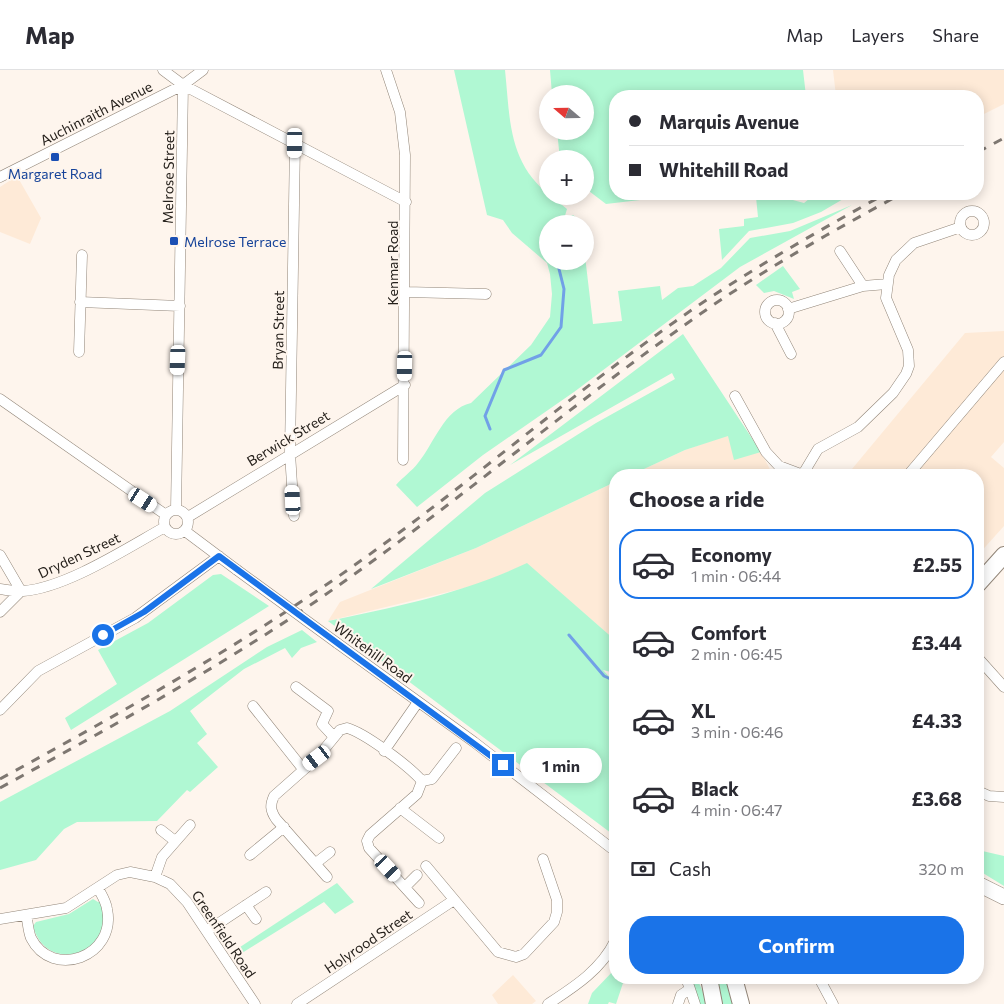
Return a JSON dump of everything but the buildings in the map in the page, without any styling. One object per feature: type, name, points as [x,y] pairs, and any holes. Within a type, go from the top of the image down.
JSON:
[{"type":"main road","points":[[984,577],[1004,555]]},
{"type":"main road","points":[[710,984],[714,1004]]},
{"type":"main road","points":[[736,984],[741,1004]]},
{"type":"street","points":[[163,70],[183,85],[406,202]]},
{"type":"street","name":"Auchinraith Avenue","points":[[0,177],[183,85],[203,70]]},
{"type":"street","name":"Kenmar Road","points":[[386,70],[404,133],[406,292],[403,460]]},
{"type":"street","name":"Melrose Street","points":[[176,510],[183,85]]},
{"type":"street","name":"Bryan Street","points":[[294,516],[290,453],[295,143]]},
{"type":"street","points":[[806,469],[818,449],[858,427],[893,393],[906,374],[909,366],[908,350],[888,306],[885,291],[896,260],[906,248],[914,243],[960,227]]},
{"type":"street","points":[[840,251],[862,286]]},
{"type":"street","points":[[78,352],[82,255]]},
{"type":"street","points":[[788,310],[862,286],[887,284]]},
{"type":"street","points":[[406,292],[486,294]]},
{"type":"street","points":[[788,310],[781,301],[770,303],[766,313],[769,320],[775,323],[791,354]]},
{"type":"street","points":[[80,302],[180,306]]},
{"type":"street","points":[[775,323],[785,320],[788,310]]},
{"type":"street","points":[[913,469],[1004,362]]},
{"type":"street","name":"Berwick Street","points":[[188,517],[290,453],[405,385]]},
{"type":"street","points":[[735,396],[766,452],[779,466],[788,469]]},
{"type":"street","points":[[0,399],[166,515]]},
{"type":"street","points":[[176,510],[183,512],[188,517],[188,525],[184,531],[174,534],[165,527],[166,515],[176,510]]},
{"type":"street","name":"Dryden Street","points":[[0,589],[22,591],[45,588],[165,527]]},
{"type":"street","name":"Whitehill Road","points":[[184,531],[418,702],[609,846]]},
{"type":"street","points":[[0,555],[22,591],[0,612]]},
{"type":"street","points":[[0,710],[38,671],[135,618],[219,556]]},
{"type":"street","points":[[984,665],[1004,687]]},
{"type":"street","points":[[296,687],[328,711],[322,724],[334,737]]},
{"type":"street","points":[[384,751],[418,702]]},
{"type":"street","points":[[254,706],[303,769]]},
{"type":"street","points":[[327,877],[271,811],[271,803],[274,796],[317,758],[340,730],[347,728],[358,732],[422,781]]},
{"type":"street","points":[[418,903],[405,886],[369,848],[367,841],[370,835],[416,794],[422,781],[432,778],[456,748]]},
{"type":"street","points":[[984,794],[1004,797]]},
{"type":"street","points":[[400,808],[439,838]]},
{"type":"street","points":[[154,877],[162,857],[190,825]]},
{"type":"street","points":[[250,855],[284,827]]},
{"type":"street","points":[[161,830],[175,841]]},
{"type":"street","points":[[316,863],[330,852]]},
{"type":"street","points":[[426,866],[498,952],[516,957],[524,954],[554,922],[557,912],[557,900],[543,859]]},
{"type":"street","name":"Greenfield Road","points":[[0,919],[66,908],[117,875],[130,872],[154,877],[170,884],[179,892],[207,931],[254,1004]]},
{"type":"street","points":[[405,886],[417,875]]},
{"type":"street","points":[[984,887],[1004,897]]},
{"type":"street","points":[[26,915],[31,937],[37,946],[45,952],[66,960],[90,955],[106,934],[109,923],[107,907],[98,888]]},
{"type":"street","points":[[207,931],[266,892]]},
{"type":"street","name":"Holyrood Street","points":[[297,1004],[454,900]]},
{"type":"street","points":[[246,905],[256,919]]},
{"type":"street","points":[[548,1004],[577,985],[596,969],[609,950]]},
{"type":"street","points":[[688,984],[695,1004]]},
{"type":"street","points":[[822,984],[833,1004]]},
{"type":"street","points":[[678,1004],[681,995],[690,989]]},
{"type":"shaded area","points":[[833,70],[1004,70],[1004,104],[984,114],[984,90],[835,90]]},
{"type":"shaded area","points":[[17,176],[41,218],[30,244],[0,232],[0,187]]},
{"type":"shaded area","points":[[1004,331],[1004,442],[991,457],[1004,468],[1004,526],[984,548],[984,469],[852,469],[965,333]]},
{"type":"shaded area","points":[[728,435],[761,452],[770,469],[644,469],[685,450]]},
{"type":"shaded area","points":[[609,485],[609,635],[527,564],[477,585],[328,621],[340,602],[476,548]]},
{"type":"shaded area","points":[[513,975],[536,1001],[532,1004],[498,1004],[492,995]]},
{"type":"green space","points":[[454,70],[505,70],[513,137],[525,167],[539,185],[539,205],[562,205],[567,209],[565,215],[539,215],[539,256],[512,233],[503,220],[487,215]]},
{"type":"green space","points":[[550,70],[803,70],[805,90],[609,90],[609,200],[640,200],[606,204],[594,195],[594,150],[559,150],[558,140],[594,140],[594,85],[551,85]]},
{"type":"green space","points":[[756,200],[793,200],[804,203],[808,200],[841,200],[821,212],[793,223],[749,231],[722,260],[719,229],[744,226],[744,219],[758,217]]},
{"type":"green space","points":[[852,205],[740,267],[574,392],[483,455],[417,507],[396,485],[418,463],[440,428],[454,412],[471,403],[531,345],[550,317],[552,294],[549,270],[587,270],[593,324],[622,321],[618,291],[660,286],[662,300],[678,288],[693,286],[721,268],[750,238],[790,231]]},
{"type":"green space","points":[[783,266],[800,289],[792,292],[794,299],[774,291],[764,293],[756,285]]},
{"type":"green space","points":[[683,334],[761,452],[734,460],[728,436],[685,450],[644,469],[609,469],[609,485],[476,548],[371,589],[485,493],[596,423],[675,379],[672,373],[510,465]]},
{"type":"green space","points":[[527,563],[609,635],[609,672],[603,670],[609,676],[609,832],[328,621],[429,598],[503,574]]},
{"type":"green space","points":[[221,574],[269,606],[71,730],[65,718],[117,684],[98,650],[148,623],[213,575]]},
{"type":"green space","points":[[302,630],[317,642],[301,648],[292,658],[285,648],[244,669],[190,711],[207,734],[197,743],[218,767],[190,792],[187,790],[157,821],[77,822],[64,829],[36,860],[0,870],[0,802],[170,711],[267,647]]},
{"type":"green space","points":[[984,851],[1004,856],[1004,886],[984,874]]},
{"type":"green space","points":[[337,883],[354,902],[335,914],[324,902],[234,958],[231,953]]},
{"type":"green space","points":[[93,899],[98,902],[101,901],[104,919],[100,934],[92,945],[79,952],[66,954],[52,951],[41,942],[33,926],[36,922],[69,914]]},
{"type":"green space","points":[[609,975],[609,984],[623,984],[616,1004],[609,1002],[608,1004],[588,1004],[592,993]]},
{"type":"green space","points":[[693,984],[700,984],[708,1004],[699,1004]]},
{"type":"green space","points":[[716,984],[729,984],[734,1004],[720,1004]]},
{"type":"waterway","points":[[490,429],[485,416],[504,370],[541,355],[561,327],[564,289],[559,270]]},
{"type":"waterway","points":[[569,635],[604,676],[609,678]]},
{"type":"railway","points":[[984,149],[1004,138]]},
{"type":"railway","points":[[0,779],[161,689],[317,591],[412,523],[598,378],[693,309],[788,249],[874,200]]},
{"type":"railway","points":[[0,788],[163,697],[283,623],[370,563],[602,386],[696,317],[771,268],[890,200]]},
{"type":"place","name":"Margaret Road","points":[[55,157]]},
{"type":"place","name":"Melrose Terrace","points":[[174,241]]},
{"type":"route","points":[[103,635],[144,612],[219,556],[503,765]]}]
